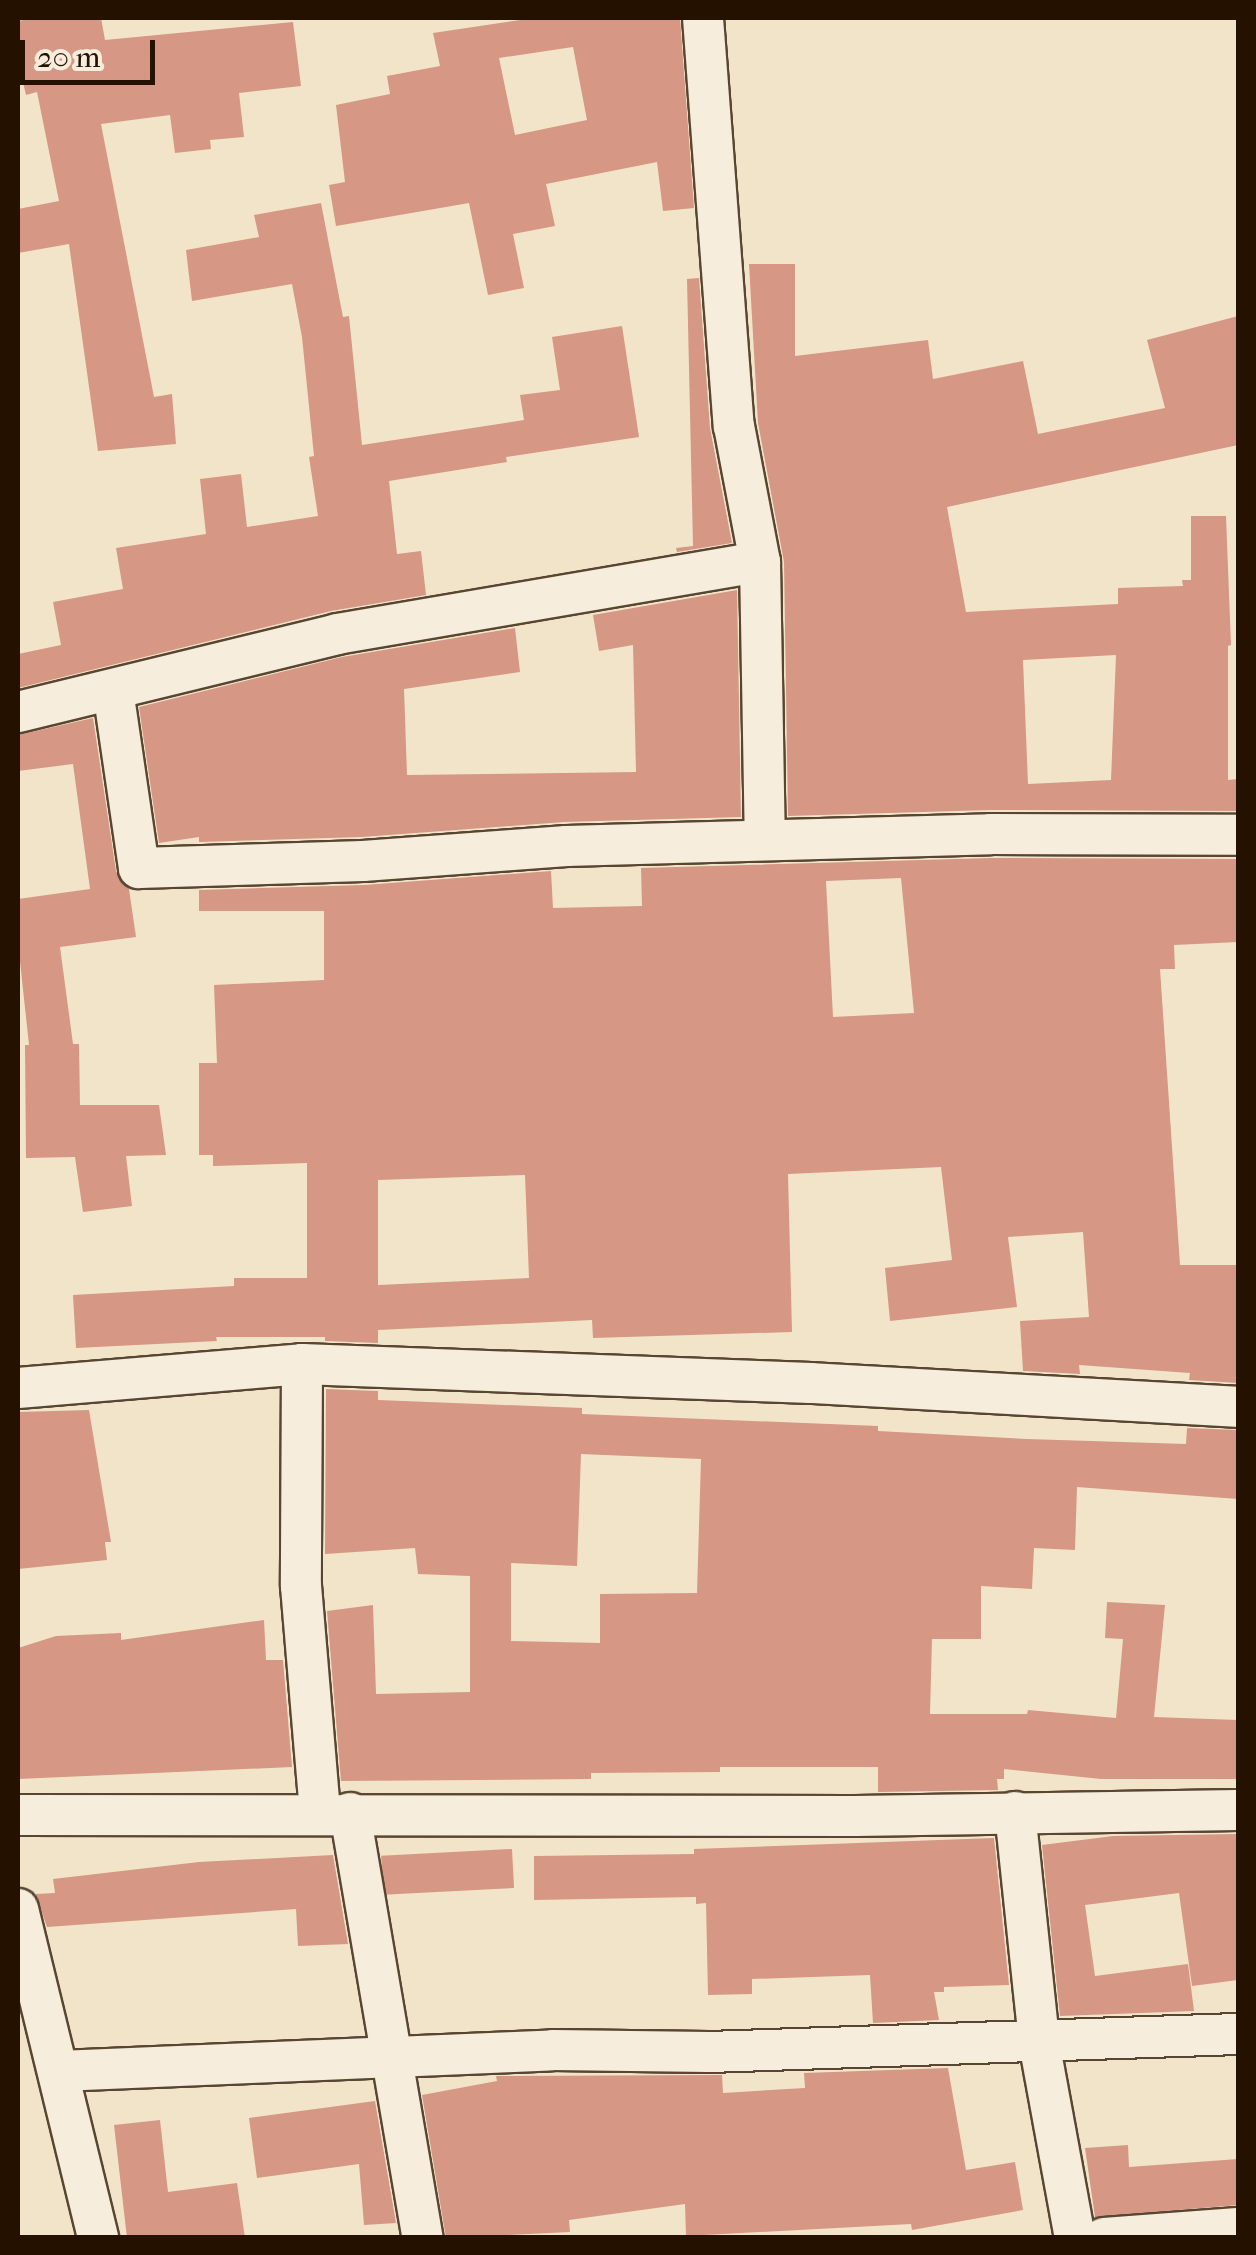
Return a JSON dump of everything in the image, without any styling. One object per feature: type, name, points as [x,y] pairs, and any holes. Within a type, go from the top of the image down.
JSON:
[{"type":"street","points":[[702,18],[734,426],[760,562],[765,840]]},
{"type":"street","points":[[18,712],[337,634],[760,562]]},
{"type":"street","points":[[113,690],[139,868],[765,840],[991,834],[1238,835]]},
{"type":"street","points":[[18,1388],[302,1364],[811,1383],[1238,1407]]},
{"type":"street","points":[[302,1364],[300,1586],[335,1813],[423,2238]]},
{"type":"street","points":[[18,1815],[855,1816],[1238,1810]]},
{"type":"street","points":[[1015,1812],[1039,2042],[1075,2238]]},
{"type":"street","points":[[19,1915],[98,2238]]},
{"type":"street","points":[[59,2071],[388,2056],[1238,2034]]},
{"type":"street","points":[[1104,2238],[1238,2228]]},
{"type":"building","points":[[101,18],[105,40],[293,22],[301,86],[239,93],[244,137],[210,140],[211,149],[175,153],[170,115],[101,124],[154,397],[172,394],[176,444],[98,451],[69,244],[18,253],[18,209],[59,201],[37,92],[26,95],[18,61],[18,21]]},
{"type":"building","points":[[534,18],[680,18],[694,208],[663,211],[657,162],[546,184],[555,226],[513,234],[524,288],[488,295],[469,203],[336,226],[329,185],[345,182],[336,105],[390,94],[387,76],[440,66],[433,33]],"holes":[[[573,47],[587,120],[515,135],[499,58]]]},
{"type":"building","points":[[321,203],[343,317],[349,316],[362,445],[524,420],[520,395],[560,390],[552,337],[622,326],[639,437],[506,457],[507,462],[389,481],[397,554],[421,551],[426,595],[331,611],[18,688],[18,654],[61,645],[53,602],[123,589],[116,548],[206,534],[200,479],[241,474],[247,527],[318,516],[309,457],[314,456],[302,337],[292,284],[192,301],[186,250],[259,237],[254,215]]},
{"type":"building","points":[[749,264],[795,264],[795,356],[928,340],[933,379],[1023,361],[1038,434],[1165,408],[1147,340],[1238,316],[1238,445],[947,507],[966,612],[1118,604],[1118,588],[1183,586],[1182,580],[1191,580],[1191,516],[1226,516],[1231,645],[1228,780],[1238,779],[1238,811],[990,810],[788,816],[784,562],[758,423]],"holes":[[[1116,655],[1111,780],[1028,784],[1023,660]]]},
{"type":"building","points":[[699,278],[710,428],[732,543],[677,552],[676,548],[693,546],[687,279]]},
{"type":"building","points":[[737,590],[741,817],[564,822],[362,837],[199,842],[199,837],[159,843],[139,707],[342,657],[515,628],[520,672],[404,689],[407,775],[636,772],[633,645],[599,651],[593,615]]},
{"type":"building","points":[[93,718],[116,871],[129,889],[136,937],[60,947],[73,1044],[79,1044],[80,1105],[159,1105],[166,1155],[126,1156],[132,1206],[83,1212],[75,1157],[26,1158],[25,1045],[29,1045],[18,943],[18,899],[90,889],[73,764],[18,771],[18,735]]},
{"type":"building","points":[[991,858],[1238,859],[1238,942],[1174,945],[1175,969],[1160,969],[1180,1265],[1238,1265],[1238,1383],[1189,1380],[1190,1373],[1079,1365],[1080,1374],[1023,1371],[1020,1321],[1089,1317],[1083,1232],[1008,1237],[1017,1307],[890,1321],[885,1268],[952,1260],[941,1167],[788,1174],[792,1332],[593,1338],[592,1320],[378,1330],[378,1343],[325,1341],[325,1337],[216,1337],[217,1341],[76,1348],[73,1295],[234,1286],[234,1278],[307,1278],[307,1163],[213,1166],[213,1155],[199,1155],[199,1063],[217,1063],[214,985],[324,980],[324,911],[199,911],[199,890],[364,885],[551,871],[553,908],[642,906],[641,868]],"holes":[[[901,878],[914,1013],[833,1017],[826,881]],[[525,1175],[529,1278],[378,1285],[378,1180]]]},
{"type":"building","points":[[326,1389],[378,1391],[378,1400],[582,1408],[582,1414],[878,1426],[878,1431],[1027,1439],[1186,1444],[1187,1428],[1238,1430],[1238,1499],[1077,1487],[1075,1550],[1034,1548],[1032,1589],[981,1586],[981,1639],[932,1639],[930,1714],[1027,1714],[1028,1710],[1116,1718],[1123,1639],[1105,1638],[1107,1602],[1165,1605],[1154,1717],[1238,1720],[1238,1779],[1101,1779],[1004,1769],[1004,1779],[997,1779],[998,1790],[878,1792],[878,1767],[720,1767],[720,1772],[591,1773],[591,1779],[341,1781],[327,1611],[373,1605],[376,1694],[470,1692],[470,1576],[418,1574],[415,1548],[325,1554]],"holes":[[[581,1454],[701,1459],[697,1593],[600,1594],[600,1643],[511,1641],[511,1563],[577,1566]]]},
{"type":"building","points":[[89,1410],[111,1542],[105,1542],[107,1560],[18,1569],[18,1412]]},
{"type":"building","points":[[264,1620],[266,1660],[283,1660],[292,1767],[18,1779],[18,1648],[56,1636],[121,1633],[121,1640]]},
{"type":"building","points":[[1238,1834],[1238,1980],[1192,1986],[1179,1893],[1085,1905],[1095,1976],[1188,1964],[1194,2011],[1060,2016],[1042,1845],[1113,1836]]},
{"type":"building","points":[[994,1838],[1009,1985],[944,1987],[944,1992],[934,1992],[939,2020],[873,2023],[870,1975],[752,1979],[752,1994],[708,1995],[706,1903],[696,1904],[696,1897],[534,1900],[534,1856],[694,1854],[694,1849]]},
{"type":"building","points":[[512,1849],[514,1888],[383,1895],[381,1856]]},
{"type":"building","points":[[333,1855],[348,1944],[298,1946],[296,1909],[47,1927],[36,1894],[55,1893],[53,1879],[199,1862]]},
{"type":"building","points":[[948,2068],[966,2170],[1015,2162],[1023,2210],[912,2230],[911,2224],[686,2236],[685,2204],[569,2220],[570,2232],[446,2238],[422,2095],[497,2081],[496,2076],[722,2075],[723,2093],[805,2088],[804,2073]]},
{"type":"building","points":[[375,2101],[396,2223],[364,2225],[359,2164],[257,2178],[249,2118]]},
{"type":"building","points":[[160,2120],[168,2192],[237,2183],[245,2238],[127,2238],[114,2125]]},
{"type":"building","points":[[1128,2145],[1129,2167],[1238,2159],[1238,2205],[1095,2217],[1085,2148]]}]
